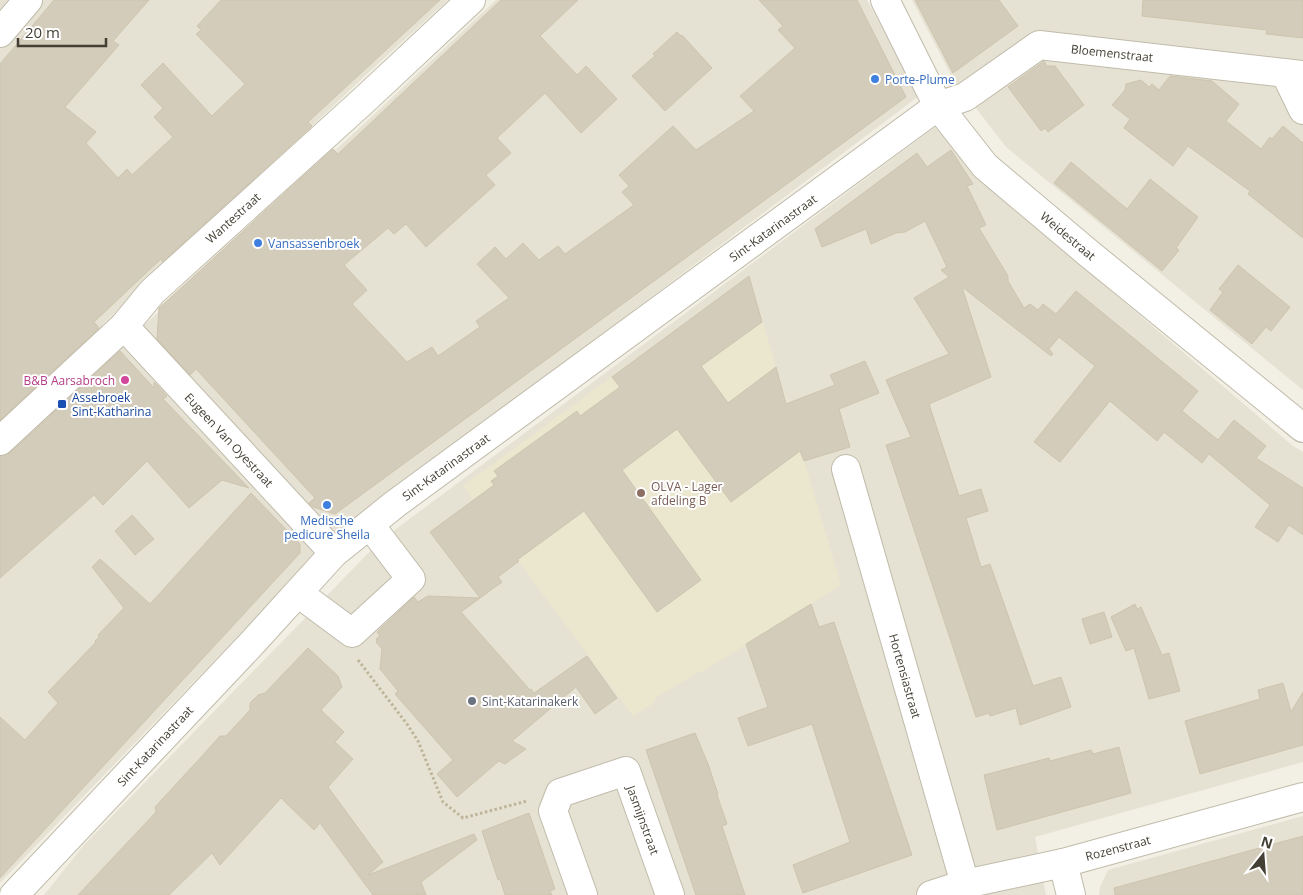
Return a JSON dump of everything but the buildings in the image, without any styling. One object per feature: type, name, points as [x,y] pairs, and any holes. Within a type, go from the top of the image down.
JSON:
[{"type":"street","points":[[0,33],[28,0]]},
{"type":"street","name":"Wantestraat","points":[[0,441],[124,326],[152,292],[363,101],[471,0]]},
{"type":"street","name":"Weidestraat","points":[[884,0],[938,106],[985,166],[1303,428]]},
{"type":"street","name":"Bloemenstraat","points":[[938,106],[965,97],[1039,45],[1294,74]]},
{"type":"street","points":[[1294,74],[1303,110]]},
{"type":"street","name":"Sint-Katarinastraat","points":[[14,895],[334,554],[370,525],[938,106]]},
{"type":"street","name":"Eugeen Van Oyestraat","points":[[124,326],[334,554]]},
{"type":"street","name":"Hortensiastraat","points":[[846,469],[965,884]]},
{"type":"street","points":[[298,593],[352,633],[411,579],[370,525]]},
{"type":"street","name":"Jasmijnstraat","points":[[560,793],[626,771],[670,895]]},
{"type":"street","points":[[560,793],[553,811],[583,895]]},
{"type":"street","name":"Rozenstraat","points":[[931,895],[965,884],[1064,863],[1303,797]]},
{"type":"street","points":[[1064,863],[1071,895]]},
{"type":"path","points":[[352,633],[358,661],[418,741],[443,802],[463,818],[560,793]]},
{"type":"shaded area","points":[[0,0],[448,0],[369,72],[102,325],[316,555],[0,883]]},
{"type":"shaded area","points":[[496,0],[867,0],[919,96],[333,536],[140,329]]},
{"type":"shaded area","points":[[912,0],[1303,0],[1303,390],[1006,147],[952,77]]},
{"type":"shaded area","points":[[935,127],[981,180],[1293,446],[1303,452],[1303,762],[1035,837],[1046,895],[44,895],[83,846],[380,541]]},
{"type":"shaded area","name":"OLVA - Lager afdeling B","points":[[749,276],[841,585],[702,672],[698,672],[654,699],[655,702],[633,716],[463,486]]},
{"type":"shaded area","points":[[1303,816],[1303,895],[1099,895],[1100,887],[1108,870]]},
{"type":"place","name":"Porte-Plume","points":[[875,79]]},
{"type":"place","name":"Vansassenbroek","points":[[258,243]]},
{"type":"place","name":"B&B Aarsabroch","points":[[125,380]]},
{"type":"place","name":"Assebroek Sint-Katharina","points":[[62,404]]},
{"type":"place","name":"OLVA - Lager afdeling B","points":[[641,493]]},
{"type":"place","name":"Medische pedicure Sheila","points":[[327,505]]},
{"type":"place","name":"Sint-Katarinakerk","points":[[472,701]]}]
